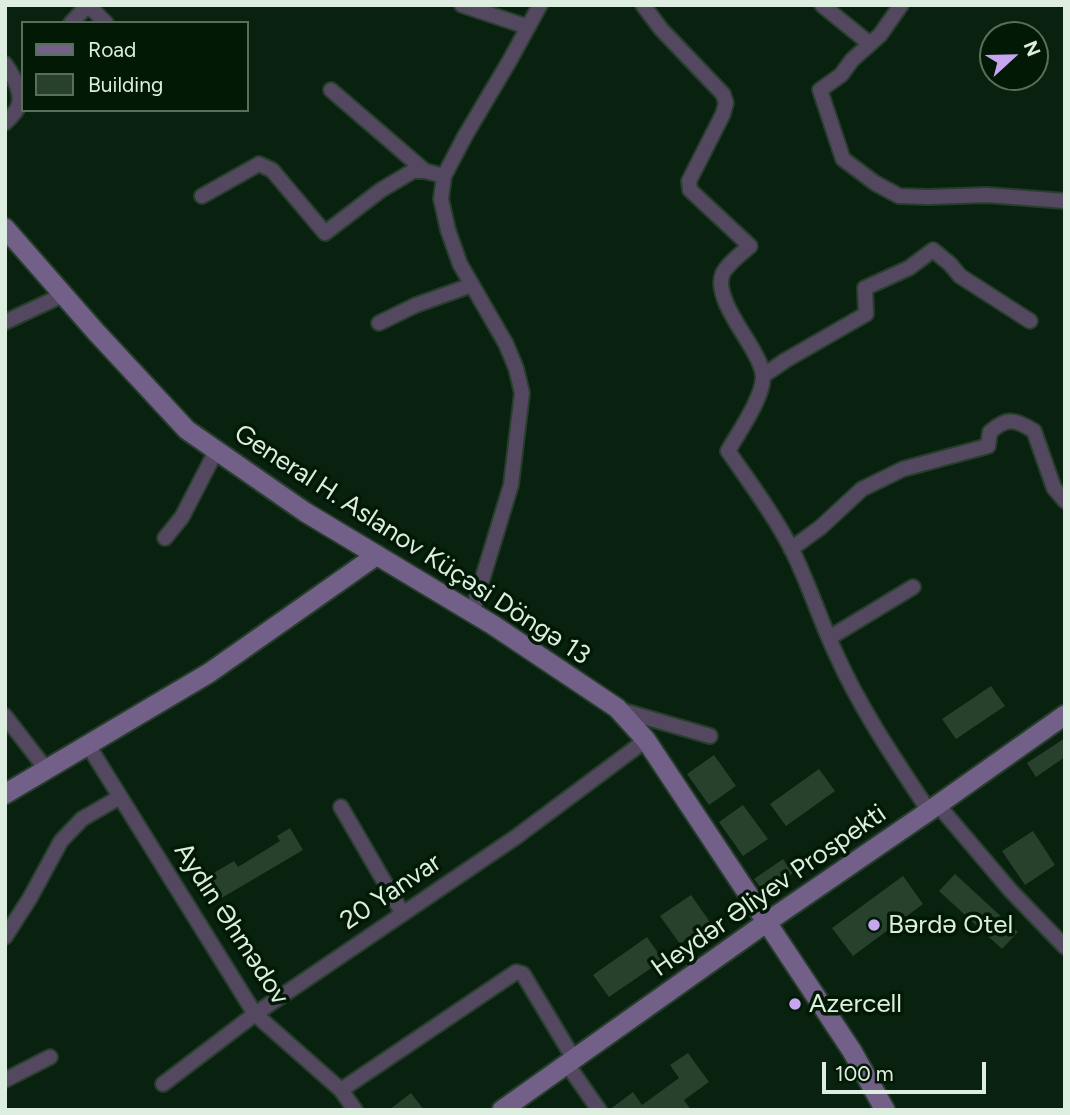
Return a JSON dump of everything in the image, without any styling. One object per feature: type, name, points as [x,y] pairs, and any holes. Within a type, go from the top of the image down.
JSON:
[{"type":"main road","name":"General H. Aslanov Küçəsi Döngə 13","points":[[5,229],[187,430],[305,512],[472,613],[617,708],[646,740],[852,1051],[886,1110]]},
{"type":"main road","points":[[5,794],[209,673],[377,555]]},
{"type":"main road","name":"Heydər Əliyev Prospekti","points":[[502,1110],[1065,715]]},
{"type":"street","points":[[73,21],[88,5],[104,21]]},
{"type":"street","points":[[463,5],[528,27]]},
{"type":"street","points":[[472,613],[511,485],[522,393],[506,344],[460,264],[441,199],[444,176],[540,5]]},
{"type":"street","points":[[643,5],[661,29],[723,94],[726,103],[689,181],[690,190],[750,246],[728,266],[722,275],[720,287],[726,304],[764,375],[761,390],[728,451],[792,549],[836,654],[878,734],[934,808],[1063,943]]},
{"type":"street","points":[[822,5],[870,44]]},
{"type":"street","points":[[901,5],[880,35],[852,60],[841,75],[820,90],[844,159],[875,183],[899,196],[987,195],[1065,201]]},
{"type":"street","points":[[5,123],[17,109],[20,100],[13,68]]},
{"type":"street","points":[[331,90],[425,171]]},
{"type":"street","points":[[202,196],[259,164],[272,170],[325,233],[381,190],[413,171],[444,176]]},
{"type":"street","points":[[764,375],[866,314],[865,288],[909,268],[933,250],[960,276],[1030,321]]},
{"type":"street","points":[[379,323],[416,305],[472,285]]},
{"type":"street","points":[[5,322],[63,295]]},
{"type":"street","points":[[792,549],[821,527],[862,489],[903,469],[988,446],[990,432],[1000,423],[1015,421],[1034,431],[1054,488],[1065,500]]},
{"type":"street","points":[[165,538],[182,517],[216,451]]},
{"type":"street","points":[[829,638],[913,586]]},
{"type":"street","points":[[617,708],[710,736]]},
{"type":"street","points":[[5,716],[46,769]]},
{"type":"street","name":"20 Yanvar","points":[[163,1084],[255,1014],[516,836],[646,740]]},
{"type":"street","name":"Aydın Əhmədov","points":[[88,745],[255,1014],[341,1090],[355,1110]]},
{"type":"street","points":[[5,937],[61,841],[82,819],[120,797]]},
{"type":"street","points":[[341,807],[403,914]]},
{"type":"street","points":[[341,1090],[516,972],[523,974],[599,1110]]},
{"type":"street","points":[[5,1080],[50,1057]]},
{"type":"building","points":[[991,686],[1005,706],[956,739],[942,719]]},
{"type":"building","points":[[1065,738],[1065,757],[1036,777],[1027,763]]},
{"type":"building","points":[[714,755],[736,786],[709,805],[687,774]]},
{"type":"building","points":[[819,769],[835,791],[786,826],[770,804]]},
{"type":"building","points":[[743,805],[768,839],[743,856],[719,822]]},
{"type":"building","points":[[290,828],[303,850],[208,906],[195,884],[234,861],[238,867],[280,841],[277,836]]},
{"type":"building","points":[[1033,831],[1055,865],[1025,885],[1002,851]]},
{"type":"building","points":[[783,859],[793,873],[765,893],[754,879]]},
{"type":"building","points":[[955,874],[1018,932],[1002,949],[939,891]]},
{"type":"building","points":[[903,876],[923,904],[853,956],[832,928]]},
{"type":"building","points":[[691,895],[710,922],[680,944],[660,916]]},
{"type":"building","points":[[647,937],[663,960],[609,997],[593,975]]},
{"type":"building","points":[[688,1053],[709,1082],[684,1100],[691,1110],[609,1110],[633,1092],[642,1105],[679,1078],[670,1065]]},
{"type":"building","points":[[411,1093],[424,1110],[389,1110]]},
{"type":"place","name":"Bərdə Otel","points":[[874,925]]},
{"type":"place","name":"Azercell","points":[[795,1004]]}]
